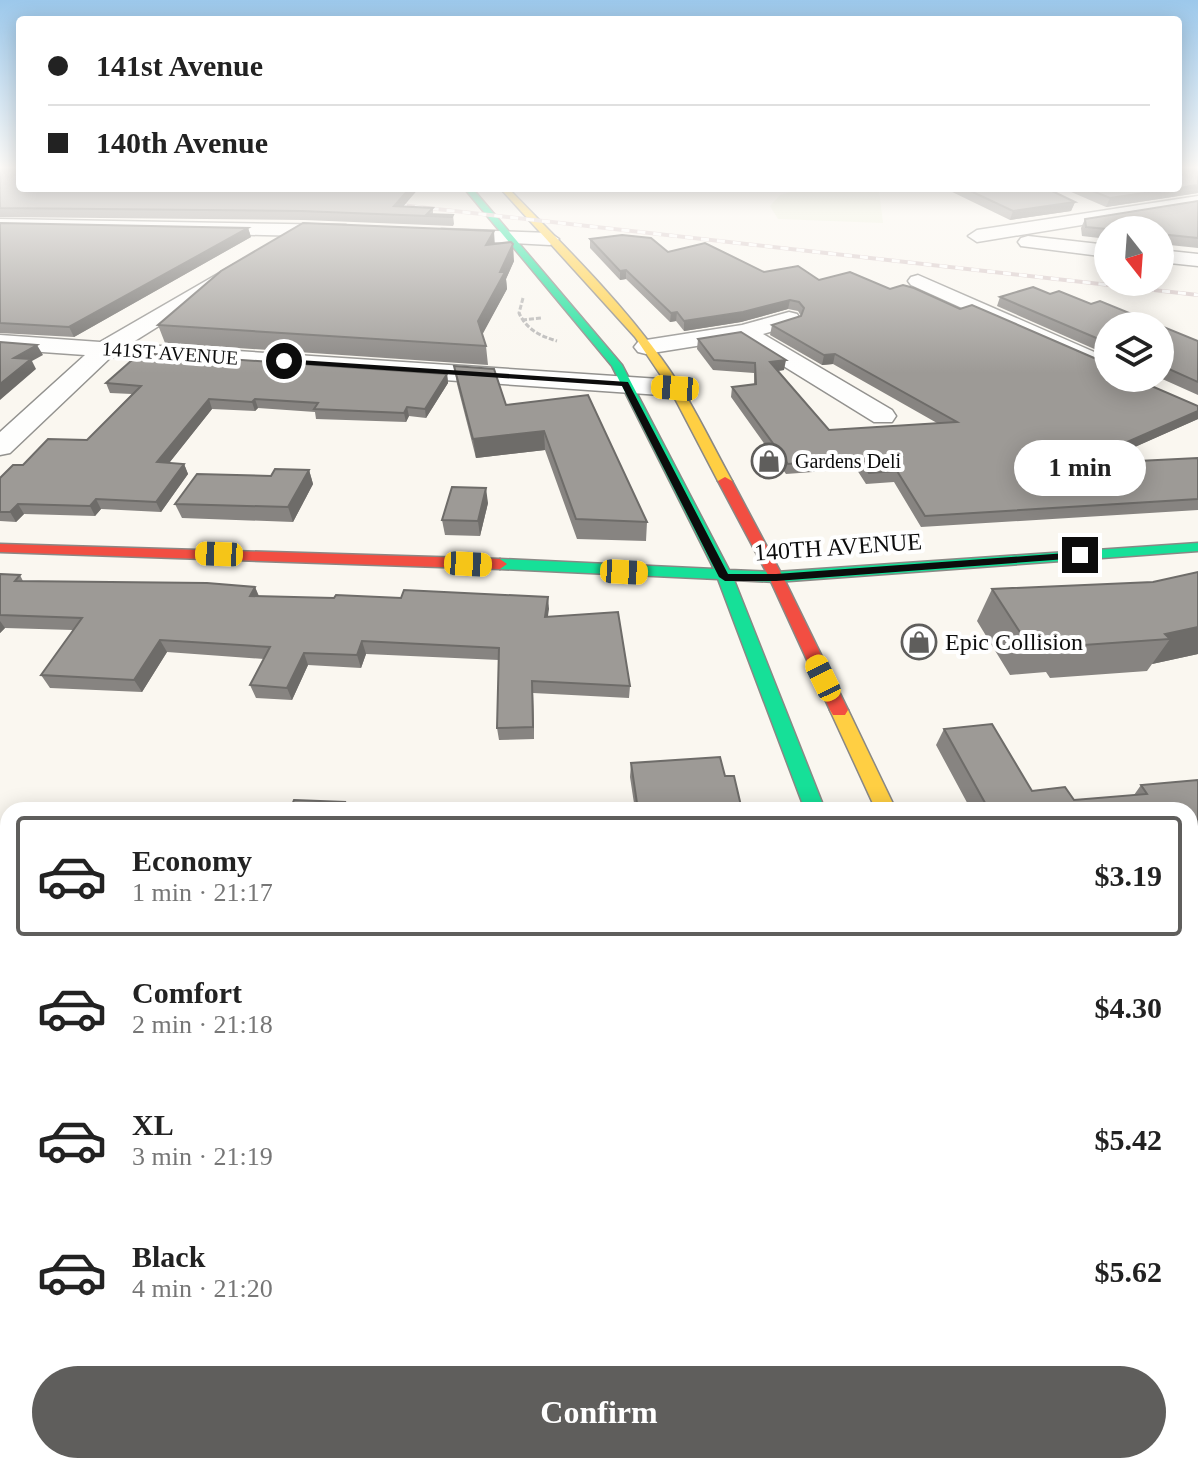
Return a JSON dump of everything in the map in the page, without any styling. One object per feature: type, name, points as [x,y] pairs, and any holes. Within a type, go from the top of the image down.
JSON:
[{"type":"main road","points":[[547,236],[598,289],[675,388],[776,577],[882,802]]},
{"type":"main road","points":[[513,238],[617,365],[725,577],[812,802]]},
{"type":"main road","name":"140TH AVENUE","points":[[0,548],[344,557],[776,577],[1198,547]]},
{"type":"street","points":[[0,447],[105,349],[292,236]]},
{"type":"street","points":[[463,236],[550,239]]},
{"type":"street","points":[[978,236],[1094,249]]},
{"type":"street","points":[[1174,257],[1198,260]]},
{"type":"street","points":[[918,281],[1094,361]]},
{"type":"street","points":[[646,347],[679,345],[789,319]]},
{"type":"street","points":[[744,332],[883,416]]},
{"type":"street","name":"141ST AVENUE","points":[[0,342],[675,388]]},
{"type":"building","points":[[0,236],[234,236],[69,327],[0,323]]},
{"type":"building","points":[[281,236],[491,236],[486,245],[513,244],[500,272],[505,272],[478,321],[486,346],[158,325],[221,271]]},
{"type":"building","points":[[616,236],[651,238],[668,252],[705,243],[764,272],[798,266],[819,280],[850,272],[890,289],[903,285],[914,288],[960,309],[972,305],[1094,358],[1094,392],[1166,392],[1198,406],[1198,411],[1077,464],[1198,458],[1198,499],[925,516],[897,471],[869,473],[856,458],[788,464],[732,387],[756,384],[755,363],[714,360],[698,339],[741,332],[786,360],[770,362],[829,430],[957,422],[835,354],[824,355],[772,325],[801,316],[804,308],[799,302],[790,300],[743,312],[684,321],[677,312],[671,313],[626,270],[620,271],[590,239]]},
{"type":"building","points":[[1033,287],[1050,294],[1059,291],[1091,304],[1100,301],[1127,312],[1094,312],[1094,337],[1000,297]]},
{"type":"building","points":[[1174,331],[1198,341],[1198,382],[1174,371]]},
{"type":"building","points":[[0,342],[37,345],[14,358],[31,359],[0,384]]},
{"type":"building","points":[[140,353],[447,374],[425,409],[407,407],[404,413],[314,409],[318,403],[209,399],[157,462],[184,464],[156,502],[96,499],[90,506],[18,504],[10,512],[0,512],[0,478],[13,465],[23,465],[48,439],[87,440],[141,386],[106,383]]},
{"type":"building","points":[[454,366],[494,369],[506,405],[588,395],[647,522],[576,519],[544,431],[473,439]]},
{"type":"building","points":[[275,469],[309,470],[288,507],[175,504],[197,474],[271,476]]},
{"type":"building","points":[[452,487],[486,488],[478,521],[442,520]]},
{"type":"building","points":[[1198,572],[1198,627],[1165,634],[1170,639],[1069,646],[1065,640],[1027,643],[992,589],[1153,582]]},
{"type":"building","points":[[0,574],[20,575],[15,581],[207,583],[255,587],[250,596],[401,598],[404,590],[548,597],[545,617],[618,612],[630,686],[532,681],[533,727],[497,728],[499,648],[362,641],[357,655],[304,653],[287,688],[250,685],[270,647],[160,640],[134,680],[41,675],[82,618],[0,615]]},
{"type":"building","points":[[992,724],[1032,791],[1065,787],[1074,800],[1147,794],[1141,785],[1198,780],[1198,802],[985,802],[944,729]]},
{"type":"building","points":[[720,757],[725,776],[734,776],[740,802],[637,802],[631,763]]},
{"type":"building","points":[[294,800],[345,802],[293,802]]},
{"type":"railway","points":[[673,236],[1198,295]]},
{"type":"traffic: fast","points":[[508,236],[617,365],[725,577],[812,802]]},
{"type":"traffic: fast","points":[[500,564],[776,577],[1198,547]]},
{"type":"traffic: slow","points":[[549,236],[617,309],[658,361],[725,481]]},
{"type":"traffic: slow","points":[[839,710],[882,802]]},
{"type":"traffic: jam","points":[[725,481],[776,577],[839,710]]},
{"type":"traffic: jam","points":[[0,548],[500,564]]},
{"type":"place","name":"Gardens Deli","points":[[769,461]]},
{"type":"place","name":"Epic Collision","points":[[919,642]]},
{"type":"route","points":[[284,361],[625,384],[725,577],[776,577],[1080,555]]}]
